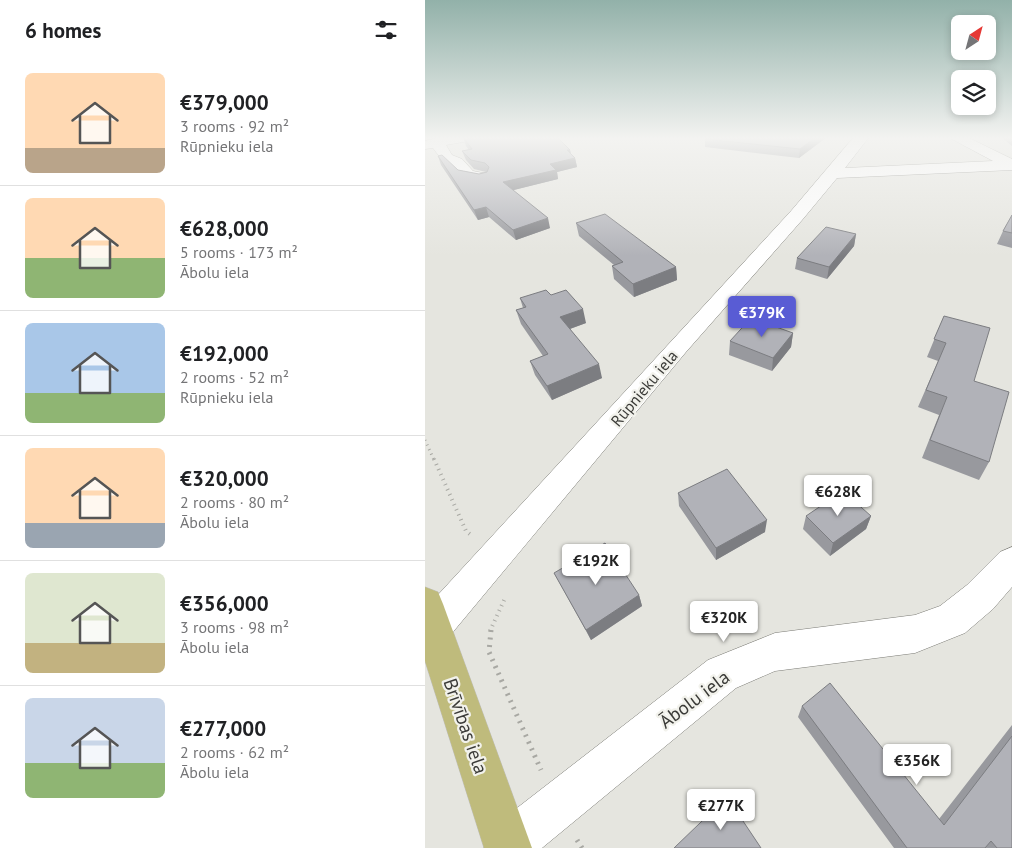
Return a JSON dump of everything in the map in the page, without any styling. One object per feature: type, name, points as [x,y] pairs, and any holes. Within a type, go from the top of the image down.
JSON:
[{"type":"main road","name":"Brīvības iela","points":[[427,623],[508,847]]},
{"type":"street","points":[[476,177],[482,178]]},
{"type":"street","name":"Rūpnieku iela","points":[[427,623],[496,556],[829,177]]},
{"type":"street","name":"Ābolu iela","points":[[508,847],[722,674],[775,652],[915,634],[951,620],[980,597],[1012,563]]},
{"type":"path","points":[[425,440],[466,531],[496,556],[507,593],[490,631],[489,652],[557,806],[582,848]]},
{"type":"building","points":[[452,177],[527,177],[503,182],[548,218],[513,230],[486,207],[474,210]]},
{"type":"building","points":[[605,214],[676,267],[633,284],[612,266],[623,262],[576,223]]},
{"type":"building","points":[[1012,215],[1012,233],[1003,231]]},
{"type":"building","points":[[826,227],[856,234],[829,267],[797,258]]},
{"type":"building","points":[[546,290],[551,295],[566,290],[583,309],[560,317],[599,364],[547,386],[530,361],[548,354],[516,310],[526,307],[520,298]]},
{"type":"building","points":[[944,316],[990,328],[974,381],[1009,392],[989,462],[930,440],[947,397],[926,390],[946,343],[934,339]]},
{"type":"building","points":[[751,318],[793,333],[773,358],[730,341]]},
{"type":"building","points":[[727,469],[767,520],[716,548],[678,493]]},
{"type":"building","points":[[843,491],[871,516],[833,543],[806,516]]},
{"type":"building","points":[[605,543],[639,595],[586,630],[554,573]]},
{"type":"building","points":[[830,683],[944,825],[1012,736],[1012,848],[997,848],[991,841],[985,848],[907,848],[802,706]]},
{"type":"building","points":[[727,797],[761,848],[674,848]]}]
